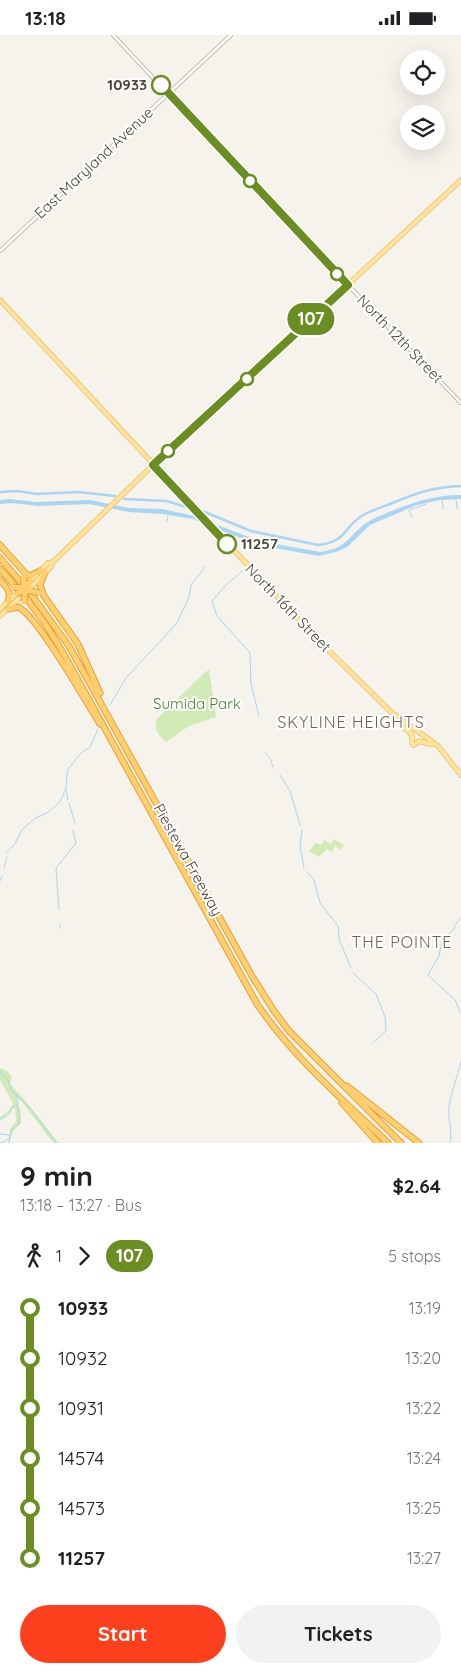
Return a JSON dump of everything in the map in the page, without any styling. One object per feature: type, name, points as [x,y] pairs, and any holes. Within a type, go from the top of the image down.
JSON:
[{"type":"highway","points":[[0,545],[30,575],[43,571],[40,585],[42,595],[78,644],[124,743]]},
{"type":"highway","name":"Piestewa Freeway","points":[[0,558],[32,593],[60,632],[124,743],[266,1000],[289,1031],[402,1143]]},
{"type":"highway","points":[[21,568],[24,577],[24,602],[27,613],[57,655],[111,744],[117,750]]},
{"type":"highway","name":"Piestewa Freeway","points":[[0,569],[26,598],[55,639],[257,1004],[281,1037],[322,1080],[388,1143]]},
{"type":"highway","points":[[1,581],[13,587],[42,595]]},
{"type":"highway","points":[[1,581],[10,592],[8,601]]},
{"type":"highway","points":[[17,596],[32,582]]},
{"type":"highway","points":[[8,609],[18,607],[27,613]]},
{"type":"highway","points":[[328,1071],[419,1143]]},
{"type":"highway","points":[[322,1080],[378,1143]]},
{"type":"main road","points":[[32,582],[43,571],[52,567],[53,562],[153,465],[461,180]]},
{"type":"main road","name":"North 16th Street","points":[[0,300],[188,503],[338,661],[401,720],[435,744],[461,775]]},
{"type":"main road","points":[[0,609],[17,596]]},
{"type":"main road","points":[[0,616],[8,609],[17,596]]},
{"type":"main road","points":[[401,720],[404,728],[412,735],[413,744],[419,741],[435,744]]},
{"type":"street","name":"North 12th Street","points":[[113,35],[301,236],[461,403]]},
{"type":"street","name":"East Maryland Avenue","points":[[0,251],[231,35]]},
{"type":"green space","name":"Sumida Park","points":[[209,670],[216,717],[189,726],[166,742],[157,732],[157,719]]},
{"type":"green space","points":[[334,839],[344,845],[341,850],[335,846],[332,852],[327,849],[319,857],[309,851],[316,843],[321,845],[325,840],[331,844]]},
{"type":"green space","points":[[0,1068],[7,1071],[12,1077],[10,1083],[12,1086],[58,1142],[61,1143],[54,1143],[51,1140],[22,1102],[15,1096],[20,1108],[21,1123],[14,1130],[8,1142],[10,1129],[16,1121],[15,1107],[0,1120],[0,1117],[9,1110],[13,1103],[0,1080]]},
{"type":"water","points":[[461,495],[461,499],[440,500],[417,505],[370,525],[347,547],[319,556],[258,545],[193,519],[163,514],[129,512],[89,504],[38,506],[12,503],[0,504],[0,500],[9,499],[36,502],[90,500],[128,508],[162,509],[194,516],[259,541],[320,552],[342,545],[368,522],[389,512],[425,500],[442,496]]},
{"type":"waterway","points":[[200,510],[251,531],[318,545],[341,537],[358,518],[371,511],[425,491],[461,486]]},
{"type":"waterway","points":[[0,492],[17,491],[37,494],[78,492],[115,496]]},
{"type":"waterway","points":[[124,499],[167,501],[186,507]]},
{"type":"waterway","points":[[442,499],[443,509]]},
{"type":"waterway","points":[[456,499],[457,509]]},
{"type":"waterway","points":[[412,517],[409,510],[426,504],[426,501]]},
{"type":"waterway","points":[[167,521],[168,515]]},
{"type":"waterway","points":[[110,705],[126,678],[177,623],[189,597],[191,585],[205,567]]},
{"type":"waterway","points":[[249,570],[245,569],[226,585],[212,601],[217,616],[250,653],[251,684],[259,716]]},
{"type":"waterway","points":[[7,852],[27,825],[47,813],[60,802],[66,788],[69,768],[81,753],[90,747],[98,729]]},
{"type":"waterway","points":[[265,753],[270,758],[273,767]]},
{"type":"waterway","points":[[280,775],[290,791],[300,825]]},
{"type":"waterway","points":[[66,789],[68,800]]},
{"type":"waterway","points":[[69,803],[75,823]]},
{"type":"waterway","points":[[302,830],[300,845],[304,868]]},
{"type":"waterway","points":[[59,910],[56,868],[76,843],[73,831]]},
{"type":"waterway","points":[[4,868],[7,857]]},
{"type":"waterway","points":[[307,872],[314,880],[320,903],[338,926],[339,939],[351,968]]},
{"type":"waterway","points":[[0,881],[2,876]]},
{"type":"waterway","points":[[460,1012],[455,1000],[428,975],[439,956],[442,941],[461,918]]},
{"type":"waterway","points":[[353,973],[376,994],[385,1017],[386,1031],[373,1043]]},
{"type":"waterway","points":[[450,1143],[449,1108],[461,1062]]},
{"type":"waterway","points":[[0,1071],[8,1080],[11,1090],[29,1107],[56,1143]]},
{"type":"waterway","points":[[0,1120],[8,1115],[13,1107],[18,1104],[15,1094]]},
{"type":"waterway","points":[[9,1143],[12,1129],[20,1121],[17,1106]]},
{"type":"waterway","points":[[0,1134],[9,1135]]},
{"type":"waterway","points":[[0,1143],[10,1137]]},
{"type":"bus line","name":"107","points":[[161,85],[348,285],[153,465],[227,544]]},
{"type":"place","name":"10933","points":[[161,85]]},
{"type":"place","name":"11257","points":[[227,544]]},
{"type":"district","name":"SKYLINE HEIGHTS","points":[[351,722]]},
{"type":"district","name":"THE POINTE","points":[[402,942]]}]
